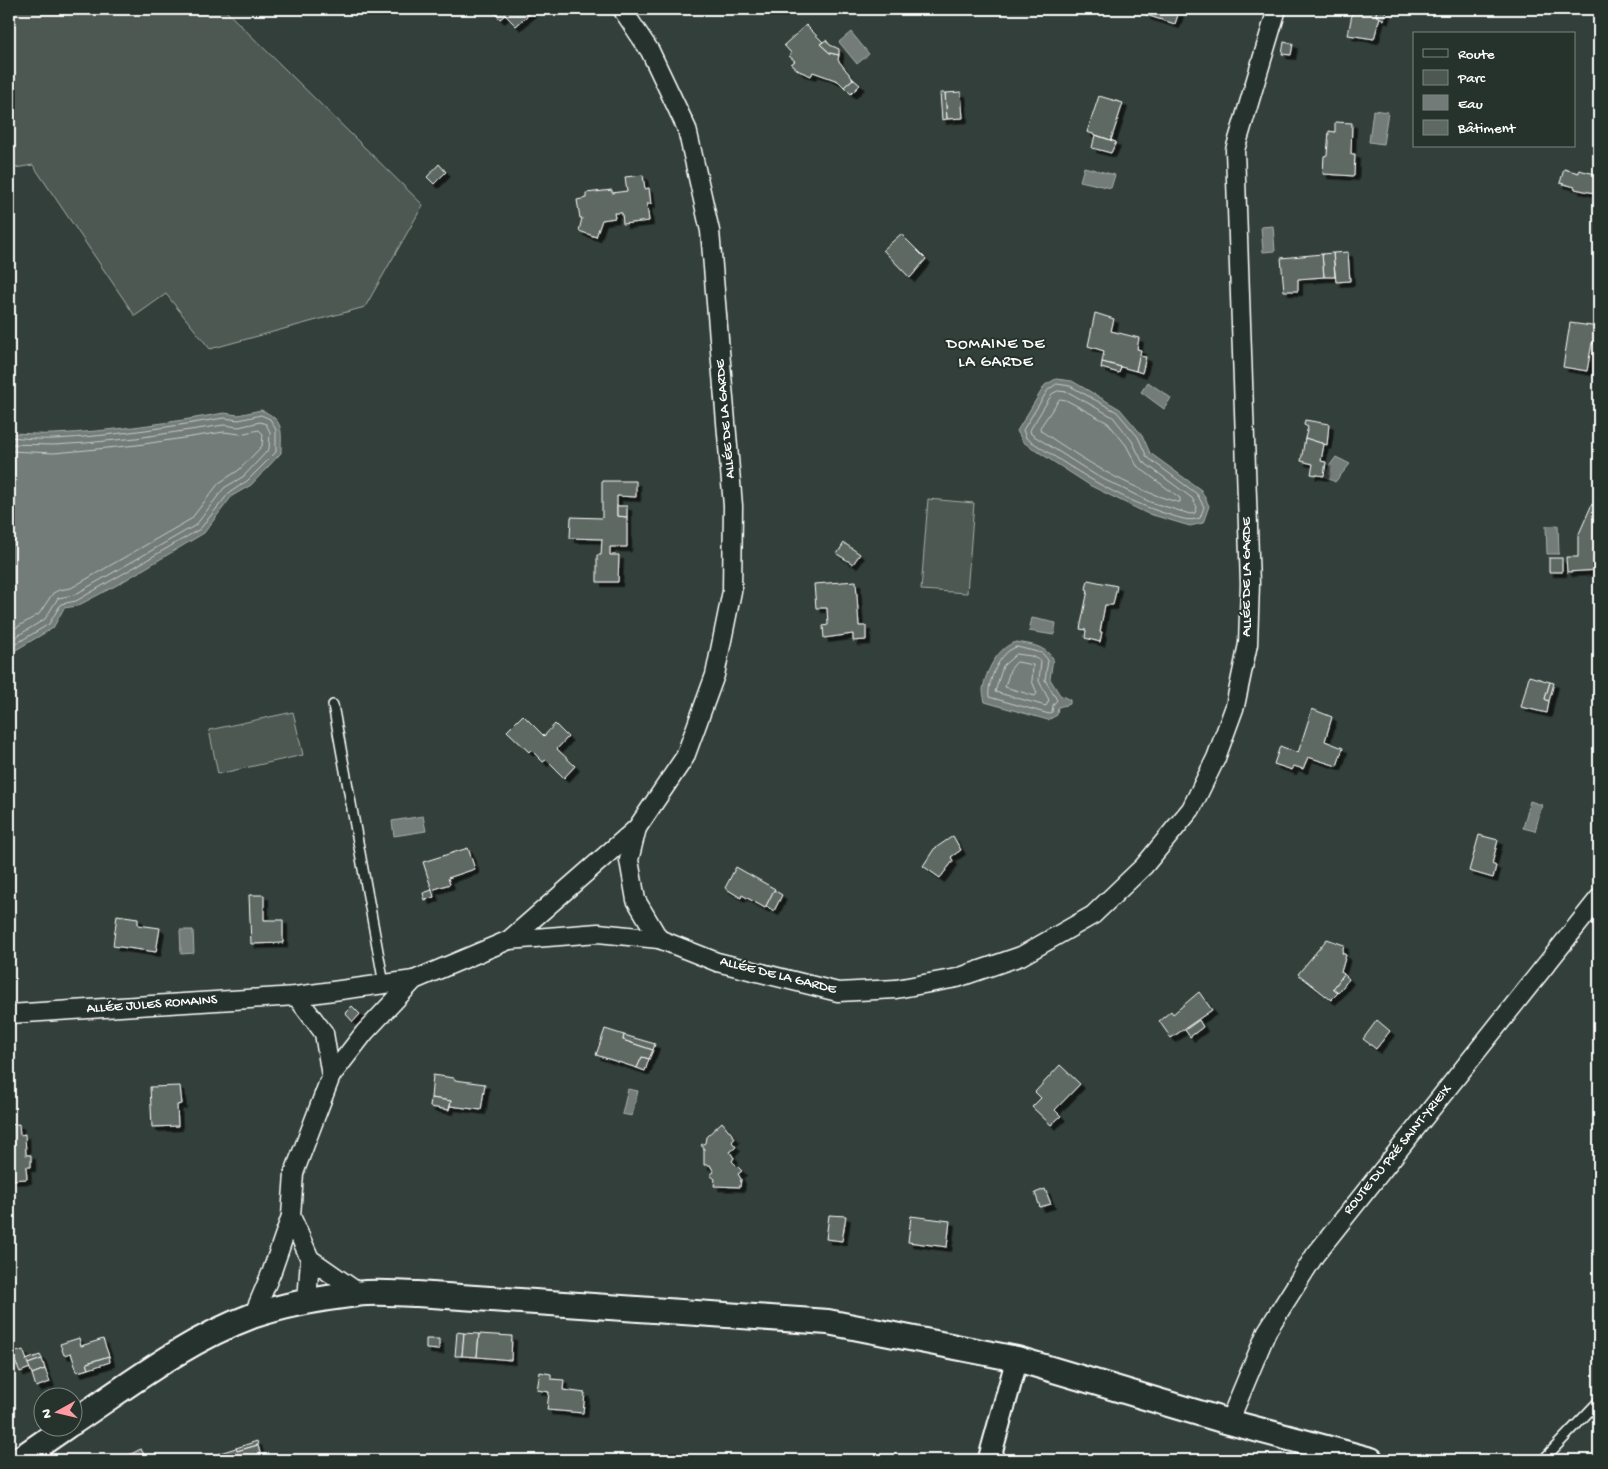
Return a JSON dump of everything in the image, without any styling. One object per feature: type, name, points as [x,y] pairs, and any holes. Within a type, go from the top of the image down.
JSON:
[{"type":"main road","points":[[82,1416],[153,1368],[202,1339],[253,1316],[307,1302],[358,1293],[418,1294],[828,1322],[1016,1359],[1229,1422],[1371,1460]]},
{"type":"main road","points":[[18,1460],[53,1436]]},
{"type":"street","name":"ALLÉE DE LA GARDE","points":[[510,940],[637,828],[685,757],[715,675],[732,591],[733,506],[710,231],[687,129],[650,51],[622,9]]},
{"type":"street","name":"ALLÉE DE LA GARDE","points":[[253,1316],[272,1271],[291,1216],[294,1173],[331,1076],[364,1032],[414,980],[510,940],[598,933],[659,938],[717,962],[838,992],[896,990],[957,978],[1021,956],[1093,915],[1144,866],[1191,809],[1216,758],[1235,706],[1248,644],[1250,584],[1235,150],[1277,9]]},
{"type":"street","name":"ALLÉE DE LA GARDE","points":[[637,828],[629,860],[636,900],[659,938]]},
{"type":"street","name":"ROUTE DU PRÉ SAINT-YRIEIX","points":[[1229,1422],[1267,1331],[1314,1255],[1599,898]]},
{"type":"street","name":"ALLÉE JULES ROMAINS","points":[[9,1014],[296,996],[414,980]]},
{"type":"street","points":[[296,996],[324,1033],[331,1076]]},
{"type":"street","name":"ALLÉE DE LA GARDE","points":[[291,1216],[310,1259],[307,1302]]},
{"type":"street","points":[[310,1259],[358,1293]]},
{"type":"street","points":[[989,1460],[1016,1359]]},
{"type":"lane","points":[[333,705],[384,984]]},
{"type":"lane","points":[[1543,1460],[1599,1402]]},
{"type":"green space","points":[[9,9],[224,9],[423,205],[365,307],[210,349],[166,294],[135,316],[33,165],[9,169]]},
{"type":"green space","points":[[928,499],[974,503],[967,593],[921,590]]},
{"type":"green space","points":[[293,712],[303,755],[218,774],[209,730]]},
{"type":"water","points":[[851,32],[869,54],[857,64],[839,42]]},
{"type":"water","points":[[1373,110],[1388,112],[1383,144],[1369,142]]},
{"type":"water","points":[[1084,167],[1115,175],[1111,188],[1080,181]]},
{"type":"water","points":[[1273,226],[1275,251],[1263,252],[1261,227]]},
{"type":"water","points":[[1056,379],[1072,381],[1120,409],[1142,435],[1150,453],[1201,490],[1209,506],[1203,523],[1190,526],[1146,513],[1091,486],[1023,442],[1017,431],[1045,385]]},
{"type":"water","points":[[1148,382],[1171,398],[1164,409],[1141,392]]},
{"type":"water","points":[[261,410],[278,422],[281,432],[281,453],[251,485],[232,496],[204,533],[117,585],[77,606],[64,608],[53,628],[9,654],[9,433],[49,434],[98,431],[224,413],[238,415]]},
{"type":"water","points":[[1336,457],[1350,464],[1335,482],[1326,477],[1330,465]]},
{"type":"water","points":[[1558,525],[1559,554],[1547,554],[1546,526]]},
{"type":"water","points":[[1032,618],[1056,623],[1054,635],[1029,631]]},
{"type":"water","points":[[1017,642],[1041,648],[1053,658],[1050,679],[1060,695],[1070,700],[1070,704],[1058,707],[1057,715],[1048,720],[985,702],[984,683],[994,660],[1004,648]]},
{"type":"water","points":[[1530,801],[1542,805],[1535,831],[1523,828]]},
{"type":"water","points":[[423,816],[426,831],[394,836],[392,821]]},
{"type":"water","points":[[180,930],[193,930],[194,953],[181,954]]},
{"type":"water","points":[[628,1089],[638,1091],[632,1116],[622,1114]]},
{"type":"building","points":[[490,9],[535,9],[516,26],[505,15],[500,19]]},
{"type":"building","points":[[1148,9],[1174,9],[1179,12],[1175,24],[1146,15]]},
{"type":"building","points":[[1353,9],[1377,9],[1376,15],[1380,17],[1374,39],[1348,35]]},
{"type":"building","points":[[1377,9],[1386,9],[1384,20],[1376,15]]},
{"type":"building","points":[[806,25],[823,42],[820,44],[830,53],[839,55],[838,60],[853,79],[844,87],[838,81],[813,72],[811,76],[799,71],[791,64],[795,61],[789,56],[791,53],[784,45]]},
{"type":"building","points":[[826,40],[830,45],[839,49],[839,55],[830,53],[820,44]]},
{"type":"building","points":[[1284,42],[1293,44],[1291,55],[1282,54]]},
{"type":"building","points":[[853,79],[860,85],[851,94],[844,87]]},
{"type":"building","points":[[961,92],[963,118],[947,119],[945,93]]},
{"type":"building","points":[[940,93],[945,93],[947,119],[942,120]]},
{"type":"building","points":[[1099,96],[1123,103],[1111,140],[1087,132]]},
{"type":"building","points":[[1335,122],[1352,123],[1351,154],[1355,154],[1354,176],[1323,174],[1329,131],[1335,132]]},
{"type":"building","points":[[1095,135],[1116,142],[1111,153],[1092,148]]},
{"type":"building","points":[[439,164],[446,172],[434,184],[427,177]]},
{"type":"building","points":[[1564,169],[1579,173],[1579,170],[1599,175],[1599,194],[1575,189],[1575,187],[1560,183]]},
{"type":"building","points":[[643,175],[645,189],[649,188],[651,204],[647,204],[649,221],[623,224],[622,213],[614,213],[615,218],[602,220],[596,237],[579,231],[582,218],[580,218],[577,200],[586,198],[586,193],[612,190],[612,193],[627,191],[625,177]]},
{"type":"building","points":[[901,234],[926,259],[910,278],[883,250]]},
{"type":"building","points":[[1348,252],[1350,281],[1336,282],[1333,253]]},
{"type":"building","points":[[1333,253],[1335,277],[1324,277],[1322,254]]},
{"type":"building","points":[[1322,254],[1324,277],[1298,279],[1298,291],[1284,291],[1281,258]]},
{"type":"building","points":[[1095,313],[1114,319],[1111,331],[1139,338],[1137,349],[1141,350],[1136,371],[1102,362],[1104,351],[1088,346]]},
{"type":"building","points":[[1570,323],[1599,327],[1599,345],[1592,343],[1587,371],[1563,367]]},
{"type":"building","points":[[1139,356],[1146,357],[1142,373],[1136,371]]},
{"type":"building","points":[[1102,362],[1121,367],[1119,373],[1101,368]]},
{"type":"building","points":[[1305,420],[1329,424],[1327,445],[1305,438],[1308,427],[1304,425]]},
{"type":"building","points":[[1305,438],[1324,444],[1321,461],[1326,462],[1324,476],[1311,474],[1313,464],[1301,461]]},
{"type":"building","points":[[602,481],[636,481],[636,497],[617,496],[617,516],[627,517],[627,547],[610,547],[610,555],[619,555],[618,582],[597,582],[597,555],[601,555],[602,539],[570,538],[571,517],[602,518]]},
{"type":"building","points":[[1592,504],[1599,508],[1599,570],[1567,572],[1566,557],[1578,557],[1578,536]]},
{"type":"building","points":[[617,506],[627,506],[627,517],[617,516]]},
{"type":"building","points":[[844,543],[860,554],[853,564],[837,554]]},
{"type":"building","points":[[1549,558],[1562,558],[1562,572],[1549,572]]},
{"type":"building","points":[[1088,580],[1117,586],[1113,605],[1105,605],[1100,642],[1085,638],[1086,630],[1080,629],[1088,590],[1086,589]]},
{"type":"building","points":[[856,581],[859,626],[866,626],[866,640],[853,641],[853,634],[824,638],[823,626],[828,625],[827,608],[816,608],[814,584]]},
{"type":"building","points":[[1529,676],[1550,682],[1545,699],[1549,701],[1547,713],[1521,707]]},
{"type":"building","points":[[1550,682],[1554,683],[1549,701],[1545,699]]},
{"type":"building","points":[[1312,709],[1332,717],[1325,741],[1343,748],[1337,766],[1308,757],[1303,769],[1294,766],[1292,770],[1274,764],[1280,746],[1298,753]]},
{"type":"building","points":[[523,715],[544,736],[555,724],[568,737],[557,749],[575,766],[564,778],[546,760],[543,762],[531,750],[529,752],[507,731]]},
{"type":"building","points":[[1479,835],[1498,840],[1492,864],[1496,866],[1493,878],[1469,871]]},
{"type":"building","points":[[953,836],[961,850],[951,857],[953,861],[940,878],[923,866],[934,849]]},
{"type":"building","points":[[468,848],[475,869],[448,878],[450,884],[432,890],[423,862]]},
{"type":"building","points":[[736,867],[775,889],[765,908],[742,895],[741,898],[725,888]]},
{"type":"building","points":[[432,890],[434,897],[425,900],[423,893]]},
{"type":"building","points":[[774,890],[782,895],[774,911],[766,906]]},
{"type":"building","points":[[249,895],[264,895],[264,920],[283,920],[283,943],[251,944]]},
{"type":"building","points":[[117,915],[138,918],[138,925],[160,928],[156,952],[113,946]]},
{"type":"building","points":[[1327,939],[1344,945],[1342,953],[1346,955],[1341,972],[1344,974],[1333,989],[1338,993],[1331,1000],[1298,974]]},
{"type":"building","points":[[1344,974],[1349,979],[1338,993],[1333,989]]},
{"type":"building","points":[[1199,992],[1212,1010],[1171,1038],[1159,1021],[1171,1011],[1173,1014]]},
{"type":"building","points":[[352,1006],[360,1014],[353,1022],[345,1013]]},
{"type":"building","points":[[1199,1020],[1203,1027],[1190,1037],[1185,1030]]},
{"type":"building","points":[[1377,1020],[1390,1031],[1376,1049],[1363,1039]]},
{"type":"building","points":[[605,1029],[624,1035],[623,1040],[653,1050],[649,1059],[642,1057],[637,1068],[596,1055]]},
{"type":"building","points":[[624,1035],[655,1044],[653,1050],[623,1040]]},
{"type":"building","points":[[642,1057],[649,1059],[645,1071],[637,1068]]},
{"type":"building","points":[[1060,1065],[1080,1084],[1055,1110],[1061,1116],[1051,1125],[1032,1107],[1041,1098],[1035,1092]]},
{"type":"building","points":[[433,1075],[485,1084],[481,1110],[450,1106],[451,1101],[431,1098]]},
{"type":"building","points":[[180,1086],[182,1104],[177,1105],[178,1126],[152,1127],[150,1087]]},
{"type":"building","points":[[431,1098],[451,1101],[449,1110],[430,1107]]},
{"type":"building","points":[[722,1122],[735,1138],[732,1142],[736,1147],[730,1152],[734,1158],[732,1161],[742,1171],[738,1174],[741,1179],[740,1187],[714,1186],[715,1179],[710,1175],[714,1172],[710,1165],[704,1165],[704,1149],[701,1145],[705,1143],[706,1137]]},
{"type":"building","points":[[19,1124],[20,1135],[25,1134],[26,1155],[31,1155],[31,1167],[26,1167],[27,1179],[9,1180],[9,1125]]},
{"type":"building","points":[[1045,1189],[1051,1204],[1040,1207],[1035,1193]]},
{"type":"building","points":[[829,1215],[846,1216],[842,1241],[826,1239]]},
{"type":"building","points":[[911,1216],[950,1221],[947,1247],[908,1242]]},
{"type":"building","points":[[457,1332],[464,1333],[462,1356],[455,1356]]},
{"type":"building","points":[[464,1333],[479,1334],[477,1357],[462,1356]]},
{"type":"building","points":[[479,1334],[512,1336],[511,1360],[477,1357]]},
{"type":"building","points":[[79,1338],[81,1346],[103,1339],[109,1356],[87,1363],[89,1369],[77,1372],[71,1353],[64,1355],[60,1344]]},
{"type":"building","points":[[426,1339],[439,1339],[439,1350],[426,1349]]},
{"type":"building","points":[[23,1350],[30,1368],[20,1372],[14,1359],[9,1361],[9,1354]]},
{"type":"building","points":[[40,1355],[42,1359],[28,1364],[26,1360]]},
{"type":"building","points":[[109,1356],[110,1362],[89,1369],[87,1363]]},
{"type":"building","points":[[42,1359],[45,1369],[32,1374],[28,1364]]},
{"type":"building","points":[[45,1369],[50,1382],[36,1386],[32,1374]]},
{"type":"building","points":[[540,1372],[551,1374],[551,1379],[564,1380],[563,1390],[585,1393],[583,1413],[547,1410],[549,1392],[537,1390]]},
{"type":"building","points":[[257,1441],[258,1445],[237,1451],[236,1448]]},
{"type":"building","points":[[258,1445],[262,1460],[219,1460],[217,1454],[236,1448],[237,1451]]},
{"type":"building","points":[[141,1449],[147,1460],[119,1460]]},
{"type":"district","name":"DOMAINE DE LA GARDE","points":[[996,354]]}]
